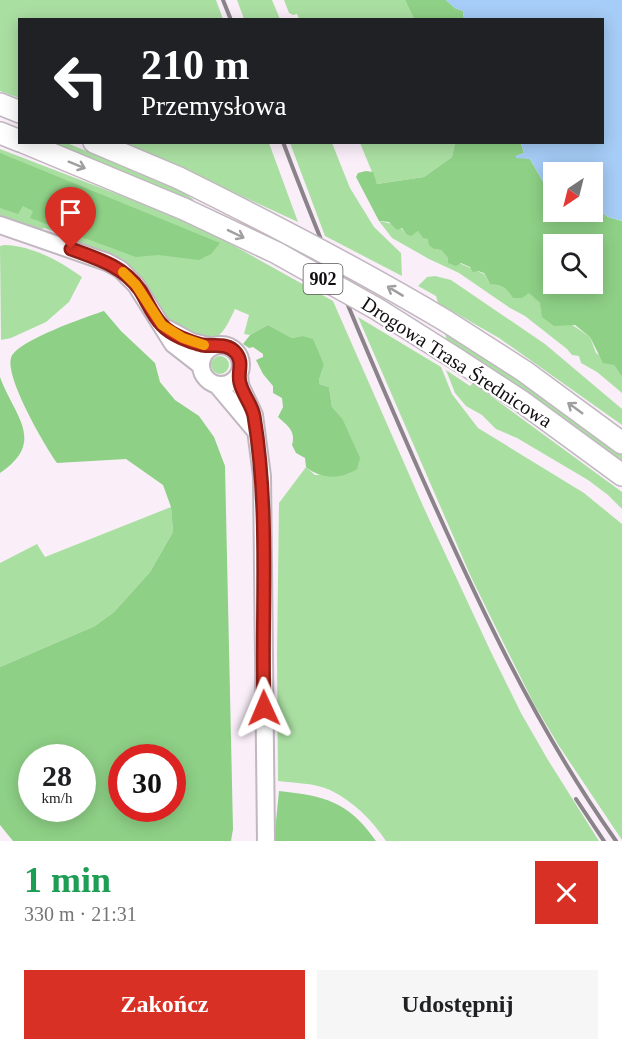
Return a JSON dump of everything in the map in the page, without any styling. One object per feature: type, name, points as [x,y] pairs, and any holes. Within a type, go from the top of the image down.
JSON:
[{"type":"main road","points":[[0,104],[18,111]]},
{"type":"main road","name":"Drogowa Trasa Średnicowa","points":[[0,133],[18,141]]},
{"type":"main road","name":"Drogowa Trasa Średnicowa","points":[[26,144],[184,208],[277,253],[376,309],[458,360],[521,401],[622,475]]},
{"type":"main road","name":"Drogowa Trasa Średnicowa","points":[[99,144],[179,178],[365,273],[524,371],[622,443]]},
{"type":"street","points":[[0,225],[107,262],[120,269],[136,285],[172,344],[200,365],[205,378],[217,385],[255,430]]},
{"type":"street","points":[[162,325],[192,342],[213,346],[224,345],[234,351],[240,361],[240,385],[254,415],[262,476],[266,841]]},
{"type":"street","points":[[200,365],[204,354],[213,346]]},
{"type":"street","points":[[217,385],[230,383],[239,374]]},
{"type":"green space","points":[[0,0],[216,0],[223,18],[18,18],[18,98],[0,91]]},
{"type":"green space","points":[[237,0],[272,0],[280,18],[244,18]]},
{"type":"green space","points":[[284,0],[405,0],[414,18],[299,18],[297,14],[289,13]]},
{"type":"green space","points":[[405,0],[446,0],[455,8],[463,11],[464,18],[414,18]]},
{"type":"green space","points":[[55,144],[69,144],[186,193],[194,200],[188,200]]},
{"type":"green space","points":[[128,144],[269,144],[298,222]]},
{"type":"green space","points":[[290,144],[332,144],[350,188],[374,227],[401,253],[402,276],[325,236]]},
{"type":"green space","points":[[360,144],[455,144],[452,157],[424,177],[377,184]]},
{"type":"green space","points":[[455,144],[521,144],[524,153],[516,156],[530,159],[543,181],[543,222],[603,222],[603,213],[622,221],[622,377],[614,365],[603,363],[590,337],[575,325],[554,326],[542,317],[540,303],[529,293],[522,298],[513,298],[504,288],[490,284],[484,273],[473,272],[470,267],[461,263],[456,266],[448,263],[448,258],[441,250],[429,245],[428,239],[423,238],[418,231],[411,236],[406,234],[402,228],[397,230],[389,222],[379,221],[356,177],[358,173],[373,172],[377,184],[424,177],[452,157]]},
{"type":"green space","points":[[0,149],[143,204],[213,234],[333,301],[423,506],[521,713],[599,841],[386,841],[361,812],[338,794],[318,786],[278,781],[279,503],[306,467],[315,475],[349,474],[342,418],[332,407],[329,387],[319,384],[324,365],[302,336],[292,338],[268,325],[250,335],[244,334],[249,315],[235,309],[222,332],[210,341],[174,327],[138,275],[126,266],[72,244],[69,237],[44,228],[37,231],[0,219]]},
{"type":"green space","points":[[0,153],[220,243],[211,254],[199,260],[158,255],[136,257],[30,218],[33,211],[23,206],[18,214],[0,208]]},
{"type":"green space","points":[[379,221],[397,226],[406,234],[411,235],[418,231],[429,239],[434,249],[441,250],[448,258],[484,274],[490,284],[497,284],[508,290],[529,292],[540,303],[590,337],[596,353],[614,365],[622,377],[622,393],[597,372],[581,363],[579,356],[572,355],[525,316],[459,273],[392,238]]},
{"type":"green space","points":[[0,246],[25,248],[45,255],[82,277],[69,302],[46,322],[11,338],[1,340]]},
{"type":"green space","points":[[435,276],[451,280],[545,344],[622,409],[622,425],[499,338],[438,303],[436,296],[418,286],[427,277]]},
{"type":"green space","points":[[104,311],[121,331],[155,363],[160,382],[175,400],[199,416],[214,437],[225,466],[233,829],[231,841],[13,841],[0,825],[0,667],[95,626],[114,612],[150,572],[173,532],[171,507],[163,485],[126,459],[57,463],[27,412],[14,380],[11,358],[25,344],[68,324]]},
{"type":"green space","points":[[358,317],[441,367],[452,394],[478,428],[584,493],[622,524],[622,840],[559,746],[534,704],[471,577]]},
{"type":"green space","points":[[268,325],[292,338],[302,336],[313,339],[324,365],[319,384],[329,387],[332,407],[342,418],[360,458],[357,469],[351,473],[331,477],[318,474],[306,467],[305,458],[296,453],[292,445],[292,432],[278,417],[283,407],[282,398],[273,393],[273,386],[263,374],[256,360],[263,357],[263,354],[243,344],[250,335]]},
{"type":"green space","points":[[445,333],[579,423],[622,455],[622,461],[555,412],[447,341]]},
{"type":"green space","points":[[220,356],[226,359],[229,365],[226,371],[220,374],[214,371],[211,365],[214,359]]},
{"type":"green space","points":[[446,370],[470,386],[473,383],[622,492],[622,509],[588,480],[517,438],[496,429],[482,415],[466,406],[455,393]]},
{"type":"green space","points":[[0,377],[19,416],[24,439],[22,450],[14,461],[0,473]]},
{"type":"green space","points":[[171,507],[173,532],[150,572],[114,612],[95,626],[0,667],[0,563],[37,544],[45,557]]},
{"type":"green space","points":[[279,791],[310,795],[334,803],[356,817],[376,841],[274,841]]},
{"type":"water","points":[[446,0],[622,0],[622,221],[603,213],[603,162],[543,162],[543,181],[530,159],[516,158],[524,153],[521,144],[604,144],[604,18],[464,18],[463,11],[455,8]]},
{"type":"railway","points":[[223,0],[230,18]]},
{"type":"railway","points":[[284,144],[367,350],[463,568],[533,708],[616,841]]},
{"type":"railway","points":[[576,799],[604,841]]},
{"type":"slow traffic","points":[[123,272],[136,285],[162,325],[183,338],[204,345]]},
{"type":"route","points":[[71,249],[120,269],[136,285],[162,325],[192,342],[201,345],[224,345],[230,347],[238,355],[241,368],[240,385],[254,415],[262,476],[264,708]]}]
